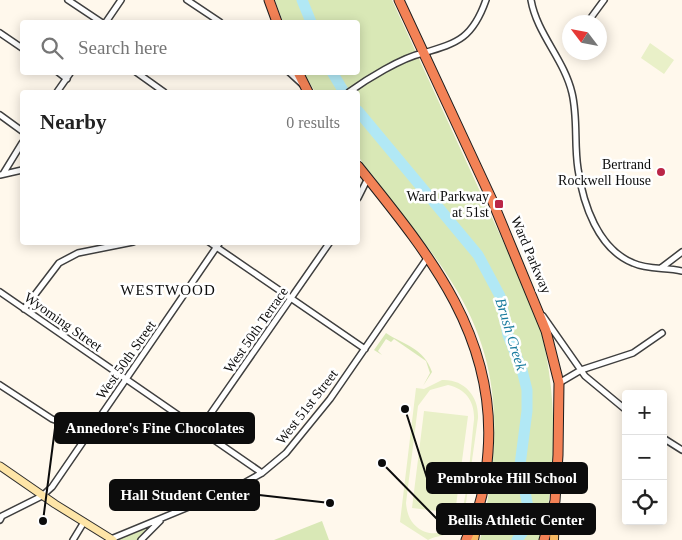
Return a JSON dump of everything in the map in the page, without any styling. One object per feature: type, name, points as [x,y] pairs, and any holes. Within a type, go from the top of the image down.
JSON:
[{"type":"highway","points":[[269,0],[275,20]]},
{"type":"highway","name":"Ward Parkway","points":[[399,0],[485,185],[540,312],[559,383],[555,501]]},
{"type":"highway","points":[[299,75],[306,89]]},
{"type":"highway","points":[[360,168],[428,257],[465,322],[480,358],[488,397],[490,435],[486,476],[478,516],[466,540]]},
{"type":"highway","points":[[544,540],[555,501]]},
{"type":"main road","name":"Ward Parkway","points":[[554,540],[555,501]]},
{"type":"main road","points":[[474,540],[478,516]]},
{"type":"street","points":[[68,0],[98,20]]},
{"type":"street","points":[[107,20],[121,0]]},
{"type":"street","points":[[187,0],[217,20]]},
{"type":"street","points":[[351,90],[423,53],[451,45],[468,34],[479,20],[486,0]]},
{"type":"street","points":[[531,0],[538,25],[564,70],[572,92],[578,168],[592,220],[610,247],[626,260],[636,265],[682,271]]},
{"type":"street","points":[[593,15],[604,0]]},
{"type":"street","points":[[0,33],[20,47]]},
{"type":"street","points":[[62,75],[67,79]]},
{"type":"street","points":[[59,90],[69,75]]},
{"type":"street","points":[[140,75],[161,90]]},
{"type":"street","points":[[293,75],[306,89]]},
{"type":"street","points":[[0,115],[20,130]]},
{"type":"street","points":[[1,175],[20,146]]},
{"type":"street","points":[[1,175],[20,170]]},
{"type":"street","points":[[360,194],[368,178]]},
{"type":"street","points":[[24,309],[59,263],[78,254],[118,245]]},
{"type":"street","points":[[212,245],[365,349]]},
{"type":"street","name":"West 50th Street","points":[[0,517],[42,496],[52,487],[218,245]]},
{"type":"street","name":"West 50th Terrace","points":[[200,429],[328,245]]},
{"type":"street","points":[[661,268],[682,252]]},
{"type":"street","name":"West 51st Street","points":[[112,539],[238,488],[262,473],[286,454],[306,431],[428,257]]},
{"type":"street","name":"Wyoming Street","points":[[0,292],[262,473]]},
{"type":"street","points":[[540,312],[581,370],[622,407]]},
{"type":"street","points":[[559,383],[581,370],[634,353],[662,333]]},
{"type":"street","points":[[0,385],[52,420],[89,432]]},
{"type":"street","points":[[667,441],[682,450]]},
{"type":"street","points":[[0,466],[31,486],[42,496],[112,539]]},
{"type":"street","name":"West 51st Street","points":[[141,540],[160,520]]},
{"type":"street","points":[[73,540],[84,522]]},
{"type":"green space","points":[[275,0],[392,0],[535,311],[543,338],[552,395],[553,455],[547,513],[541,540],[480,540],[492,472],[494,439],[494,407],[490,376],[482,344],[469,313],[443,268],[360,158],[360,90],[314,90],[305,75],[360,75],[360,20],[282,20]]},
{"type":"green space","points":[[650,43],[674,60],[664,74],[641,58]]},
{"type":"green space","points":[[386,333],[413,348],[424,357],[432,372],[423,386],[430,373],[426,361],[394,339],[391,342],[386,339],[378,351],[382,355],[374,350]]},
{"type":"green space","points":[[442,380],[450,380],[464,386],[469,391],[478,410],[464,517],[452,532],[428,540],[400,522],[416,388],[424,389]],"holes":[[[448,385],[468,397],[474,413],[465,499],[459,518],[453,526],[444,532],[428,533],[419,529],[413,523],[407,512],[406,503],[418,406],[430,390]]]},
{"type":"green space","points":[[424,411],[468,416],[455,513],[412,508]]},
{"type":"green space","points":[[322,521],[329,540],[274,540]]},
{"type":"green space","points":[[148,525],[150,528],[139,540],[119,540],[119,538]]},
{"type":"waterway","name":"Brush Creek","points":[[302,0],[310,20]]},
{"type":"waterway","name":"Brush Creek","points":[[334,75],[343,90]]},
{"type":"waterway","name":"Brush Creek","points":[[360,113],[478,255],[500,296],[508,335],[522,370],[527,390],[527,411],[520,465],[530,518],[517,540]]},
{"type":"place","name":"Bertrand Rockwell House","points":[[661,172]]},
{"type":"place","name":"Ward Parkway at 51st","points":[[499,204]]},
{"type":"place","name":"Pembroke Hill School","points":[[405,409]]},
{"type":"place","name":"Bellis Athletic Center","points":[[382,463]]},
{"type":"place","name":"Hall Student Center","points":[[330,503]]},
{"type":"place","name":"Annedore's Fine Chocolates","points":[[43,521]]},
{"type":"district","name":"WESTWOOD","points":[[168,290]]}]
